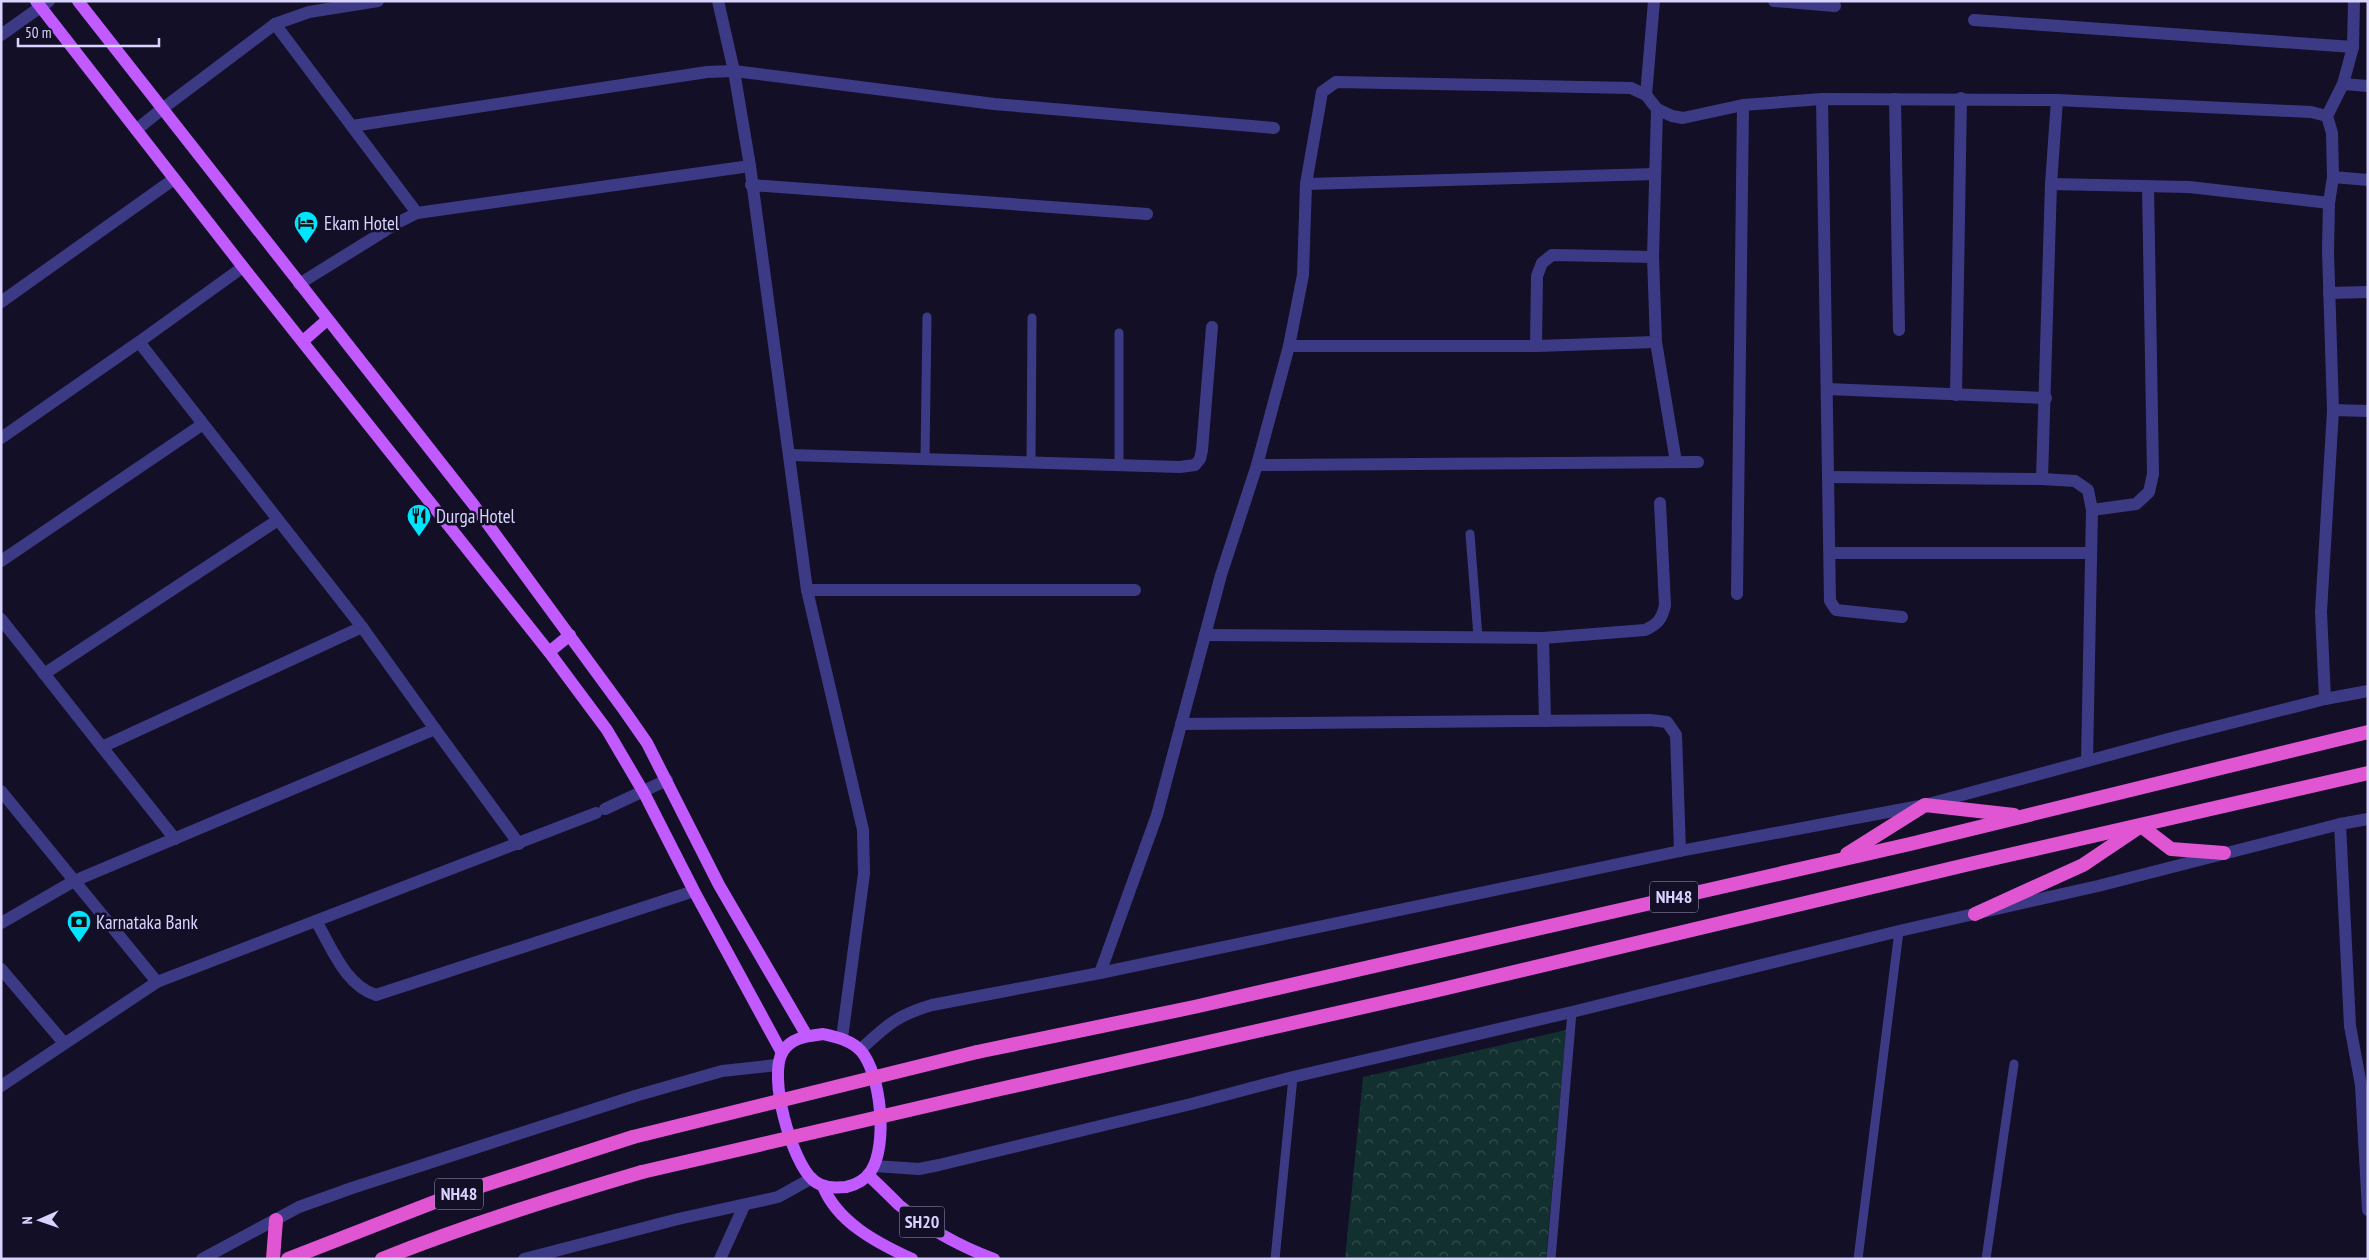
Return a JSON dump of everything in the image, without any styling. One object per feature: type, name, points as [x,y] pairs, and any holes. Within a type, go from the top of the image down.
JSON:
[{"type":"highway","name":"NH48","points":[[288,1259],[450,1196],[633,1137],[978,1052],[1194,1008],[1837,860],[2368,732]]},
{"type":"highway","name":"NH48","points":[[382,1259],[443,1235],[536,1203],[642,1172],[1439,990],[1974,863],[2368,773]]},
{"type":"highway","points":[[1837,860],[1925,805],[2020,816]]},
{"type":"highway","points":[[1975,914],[2083,865],[2141,826],[2172,849],[2224,853]]},
{"type":"highway","points":[[274,1259],[276,1220]]},
{"type":"main road","points":[[78,1],[473,504],[570,635],[646,743],[755,951],[807,1036]]},
{"type":"main road","points":[[42,3],[136,130],[242,267],[303,341],[549,652],[607,730],[644,793],[694,891],[782,1053]]},
{"type":"main road","points":[[303,341],[328,320]]},
{"type":"main road","points":[[549,652],[570,635]]},
{"type":"main road","points":[[823,1034],[842,1038],[860,1050],[869,1065],[876,1083],[880,1132],[871,1171],[858,1184],[832,1188],[822,1186],[812,1178],[801,1162],[787,1127],[778,1096],[777,1065],[787,1046],[807,1036],[823,1034]]},
{"type":"main road","name":"SH20","points":[[871,1171],[897,1203],[931,1229],[950,1240],[994,1259]]},
{"type":"main road","name":"SH20","points":[[822,1186],[828,1200],[851,1224],[912,1259]]},
{"type":"street","points":[[136,130],[275,24],[309,12],[378,1]]},
{"type":"street","points":[[718,1],[734,71],[750,166],[751,185],[790,455],[807,590],[864,838],[864,874],[842,1038]]},
{"type":"street","points":[[1646,95],[1654,1]]},
{"type":"street","points":[[1774,1],[1835,6]]},
{"type":"street","points":[[2325,699],[2321,612],[2333,410],[2328,293],[2329,203],[2333,177],[2332,133],[2327,116],[2343,84],[2353,47],[2354,1]]},
{"type":"street","points":[[1,35],[42,3]]},
{"type":"street","points":[[1974,20],[2353,47]]},
{"type":"street","points":[[275,24],[417,213]]},
{"type":"street","points":[[352,126],[707,72],[734,71],[994,104],[1274,128]]},
{"type":"street","points":[[1100,973],[1157,815],[1221,575],[1256,465],[1289,346],[1303,275],[1306,184],[1322,92],[1336,82],[1631,88],[1646,95],[1657,109],[1672,116],[1683,118],[1742,106],[1822,99],[1961,98],[2057,100],[2311,112],[2327,116]]},
{"type":"street","points":[[2343,84],[2368,86]]},
{"type":"street","points":[[1956,395],[1961,98]]},
{"type":"street","points":[[1822,99],[1830,601],[1836,610],[1902,618]]},
{"type":"street","points":[[1895,99],[1899,330]]},
{"type":"street","points":[[2042,479],[2046,398],[2051,184],[2057,100]]},
{"type":"street","points":[[1737,594],[1742,106]]},
{"type":"street","points":[[1657,109],[1653,257],[1656,342],[1676,462]]},
{"type":"street","points":[[299,284],[399,222],[417,213],[750,166]]},
{"type":"street","points":[[1306,184],[1655,174]]},
{"type":"street","points":[[2333,177],[2368,180]]},
{"type":"street","points":[[1,302],[174,179]]},
{"type":"street","points":[[2051,184],[2189,187],[2329,203]]},
{"type":"street","points":[[751,185],[1147,214]]},
{"type":"street","points":[[2092,510],[2136,504],[2149,492],[2153,474],[2148,187]]},
{"type":"street","points":[[1536,346],[1537,276],[1542,263],[1552,255],[1653,257]]},
{"type":"street","points":[[1,438],[139,342],[242,267]]},
{"type":"street","points":[[2328,293],[2368,292]]},
{"type":"street","points":[[790,455],[1188,467],[1195,465],[1200,459],[1212,327]]},
{"type":"street","points":[[139,342],[362,626],[518,844]]},
{"type":"street","points":[[1289,346],[1536,346],[1656,342]]},
{"type":"street","points":[[1827,388],[2046,398]]},
{"type":"street","points":[[2333,410],[2368,411]]},
{"type":"street","points":[[1,560],[203,424]]},
{"type":"street","points":[[1256,465],[1698,462]]},
{"type":"street","points":[[1829,477],[2042,479],[2075,481],[2088,490],[2092,510],[2087,760]]},
{"type":"street","points":[[1205,635],[1543,638],[1645,630],[1655,625],[1662,617],[1665,605],[1660,503]]},
{"type":"street","points":[[44,674],[278,520]]},
{"type":"street","points":[[1830,553],[2091,554]]},
{"type":"street","points":[[807,590],[1135,590]]},
{"type":"street","points":[[1,619],[175,839]]},
{"type":"street","points":[[102,747],[362,626]]},
{"type":"street","points":[[1543,638],[1545,721]]},
{"type":"street","points":[[860,1050],[891,1022],[908,1012],[932,1005],[1100,973],[1680,851],[1925,805],[2087,760],[2325,699],[2368,691]]},
{"type":"street","points":[[1181,724],[1650,720],[1667,722],[1676,735],[1680,851]]},
{"type":"street","points":[[1,923],[74,882],[436,729]]},
{"type":"street","points":[[1,1086],[157,982],[518,844],[644,793],[666,780]]},
{"type":"street","points":[[1,791],[157,982]]},
{"type":"street","points":[[871,1171],[926,1168],[1191,1104],[1293,1077],[1572,1012],[1898,931],[1975,914],[2340,824],[2368,819]]},
{"type":"street","points":[[2340,824],[2350,1026],[2364,1085],[2368,1210]]},
{"type":"street","points":[[316,921],[352,982],[363,991],[376,995],[694,891]]},
{"type":"street","points":[[1,969],[64,1043]]},
{"type":"street","points":[[202,1259],[299,1207],[334,1194],[635,1096],[722,1071],[777,1065]]},
{"type":"street","points":[[524,1259],[678,1219],[778,1197],[812,1178]]},
{"type":"street","points":[[720,1259],[744,1206]]},
{"type":"lane","points":[[925,459],[927,316]]},
{"type":"lane","points":[[1031,462],[1032,318]]},
{"type":"lane","points":[[1119,333],[1119,465]]},
{"type":"lane","points":[[1470,534],[1478,637]]},
{"type":"lane","points":[[1858,1259],[1898,931]]},
{"type":"lane","points":[[1551,1259],[1572,1012]]},
{"type":"lane","points":[[1986,1259],[2014,1064]]},
{"type":"lane","points":[[1276,1259],[1293,1077]]},
{"type":"green space","points":[[1566,1030],[1546,1259],[1345,1259],[1363,1077]]},
{"type":"place","name":"Ekam Hotel","points":[[306,244]]},
{"type":"place","name":"Durga Hotel","points":[[419,537]]},
{"type":"place","name":"Karnataka Bank","points":[[79,943]]}]
